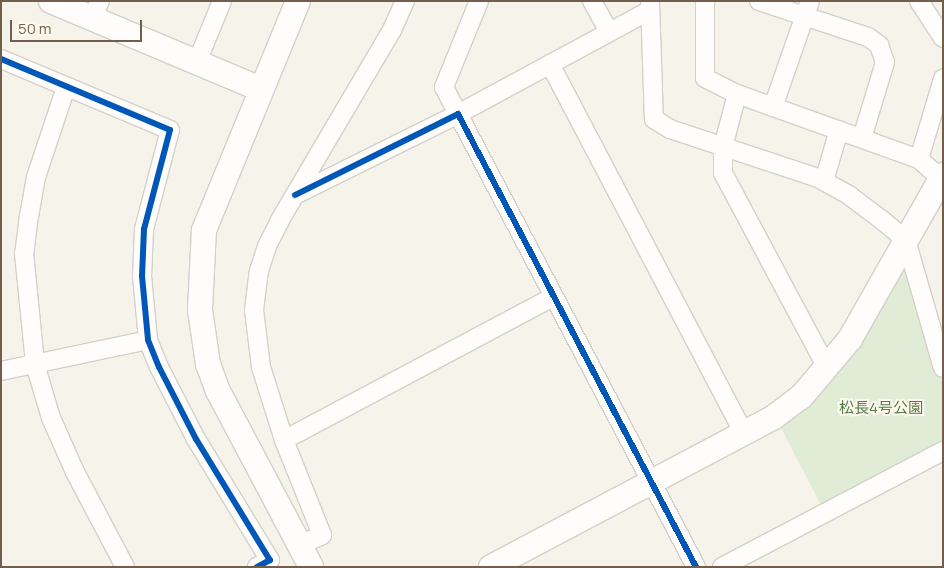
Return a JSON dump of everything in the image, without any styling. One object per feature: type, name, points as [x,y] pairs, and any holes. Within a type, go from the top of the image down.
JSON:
[{"type":"street","points":[[51,1],[96,10],[197,62],[260,89]]},
{"type":"street","points":[[197,62],[222,1]]},
{"type":"street","points":[[298,1],[260,89],[204,230],[200,279],[202,337],[218,391],[311,567]]},
{"type":"street","points":[[300,545],[322,535],[284,440],[261,367],[254,310],[267,246],[295,194],[392,30],[406,1]]},
{"type":"street","points":[[479,1],[444,87],[696,567]]},
{"type":"street","points":[[592,1],[609,32]]},
{"type":"street","points":[[491,567],[744,433],[801,397],[850,340],[942,177],[919,159],[737,94],[705,78],[705,1]]},
{"type":"street","points":[[759,1],[808,9],[868,37],[878,45],[885,62],[862,138]]},
{"type":"street","points":[[919,1],[943,38]]},
{"type":"street","points":[[295,194],[458,114],[609,32],[650,6]]},
{"type":"street","points":[[650,6],[654,119],[670,129],[824,181],[850,196],[906,240],[943,368]]},
{"type":"street","points":[[773,107],[808,9]]},
{"type":"street","points":[[1,59],[170,130],[144,229],[142,276],[148,340],[158,368],[196,439],[270,560],[258,567]]},
{"type":"street","points":[[550,64],[744,433]]},
{"type":"street","points":[[919,159],[943,79]]},
{"type":"street","points":[[66,87],[36,177],[28,215],[24,253],[36,364],[51,418],[71,463],[125,567]]},
{"type":"street","points":[[737,94],[723,147],[723,173],[827,368]]},
{"type":"street","points":[[824,181],[840,130]]},
{"type":"street","points":[[284,440],[553,297]]},
{"type":"street","points":[[1,371],[148,340]]},
{"type":"street","points":[[722,567],[943,451]]},
{"type":"green space","name":"松長4号公園","points":[[906,252],[943,386],[943,446],[823,509],[777,420]]},
{"type":"cycle path","points":[[1,59],[170,130],[144,229],[142,276],[148,340],[159,367],[196,439],[270,560],[257,567]]},
{"type":"cycle path","points":[[295,195],[458,114],[696,567]]}]
